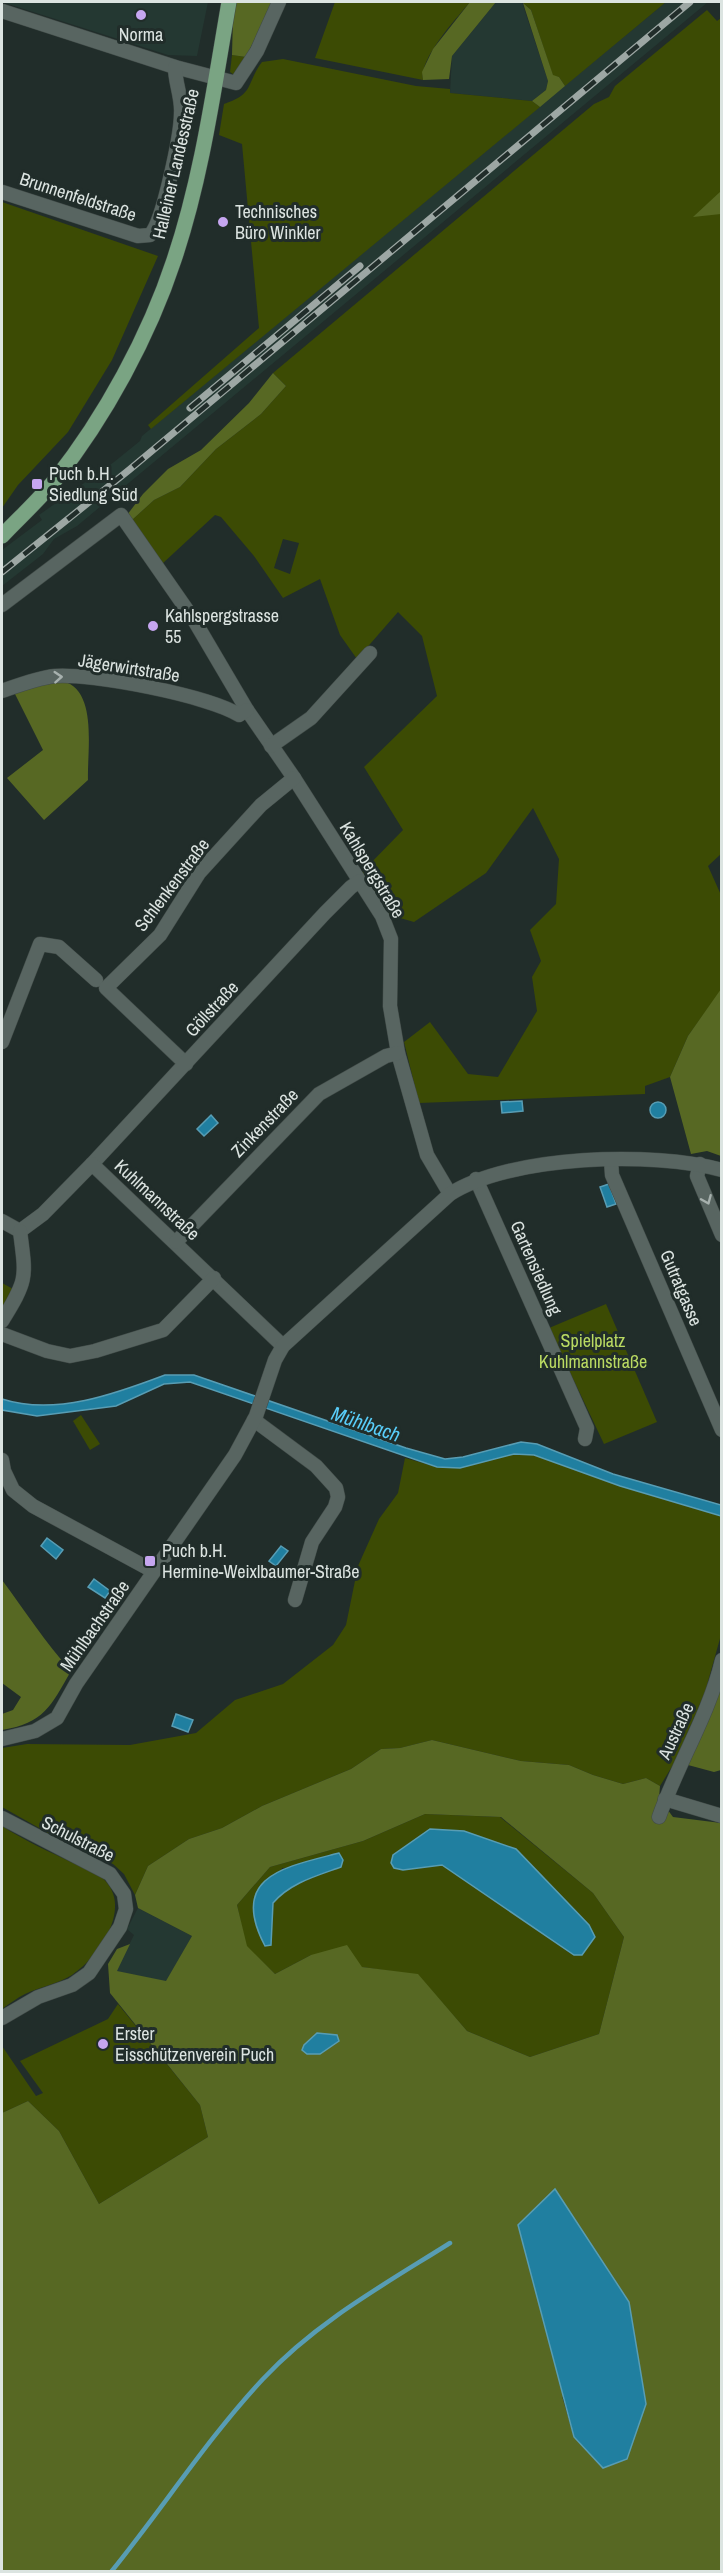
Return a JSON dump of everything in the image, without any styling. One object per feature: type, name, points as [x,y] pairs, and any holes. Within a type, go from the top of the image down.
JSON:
[{"type":"main road","name":"Halleiner Landesstraße","points":[[2,536],[55,480],[101,411],[145,334],[180,243],[196,182],[229,2]]},
{"type":"street","points":[[2,11],[175,67],[236,83],[257,51],[279,2]]},
{"type":"street","name":"Brunnenfeldstraße","points":[[2,192],[138,236],[150,235],[170,174],[181,119],[181,99],[176,85],[175,67]]},
{"type":"street","name":"Kahlspergstraße","points":[[2,605],[121,515],[194,620],[247,710],[294,778],[382,916],[391,939],[390,1006],[398,1053],[427,1155],[450,1194]]},
{"type":"street","points":[[271,746],[312,718],[370,653]]},
{"type":"street","name":"Jägerwirtstraße","points":[[2,691],[56,676],[90,677],[208,700],[239,715],[247,710]]},
{"type":"street","name":"Schlenkenstraße","points":[[186,1064],[106,988],[160,935],[199,873],[261,805],[294,778]]},
{"type":"street","name":"Göllstraße","points":[[92,1164],[325,914],[351,887],[360,881]]},
{"type":"street","points":[[2,1042],[40,944],[58,947],[96,980]]},
{"type":"street","name":"Zinkenstraße","points":[[176,1242],[319,1094],[386,1056],[398,1053]]},
{"type":"street","points":[[295,1600],[312,1542],[335,1507],[338,1497],[336,1488],[316,1466],[255,1418],[275,1360],[284,1346],[450,1194],[476,1179],[544,1163],[612,1160],[677,1160],[722,1170]]},
{"type":"street","name":"Gutratgasse","points":[[612,1160],[612,1175],[722,1430]]},
{"type":"street","name":"Kuhlmannstraße","points":[[20,1230],[43,1214],[92,1164],[284,1346]]},
{"type":"street","points":[[700,1164],[697,1176],[722,1235]]},
{"type":"street","name":"Gartensiedlung","points":[[476,1179],[587,1428],[585,1438]]},
{"type":"street","points":[[2,1221],[20,1230],[25,1269],[24,1281],[2,1320]]},
{"type":"street","points":[[2,1334],[47,1352],[70,1356],[96,1351],[163,1330],[214,1278]]},
{"type":"street","name":"Mühlbachstraße","points":[[2,1739],[35,1731],[57,1718],[76,1684],[235,1455],[255,1418]]},
{"type":"street","points":[[2,1460],[4,1471],[13,1490],[33,1506],[153,1571]]},
{"type":"street","name":"Austraße","points":[[659,1817],[710,1700],[722,1660]]},
{"type":"street","points":[[665,1799],[722,1816]]},
{"type":"street","name":"Schulstraße","points":[[2,1818],[110,1874],[124,1894],[126,1909],[120,1927],[89,1973],[72,1986],[38,1997],[2,2018]]},
{"type":"shaded area","points":[[2,2],[208,2],[197,56],[168,55]]},
{"type":"shaded area","points":[[496,2],[522,2],[548,81],[546,90],[532,101],[450,93],[452,56]]},
{"type":"shaded area","points":[[666,2],[708,2],[77,526],[54,539],[43,554],[2,586],[2,550],[42,520],[39,515],[140,441],[142,436]]},
{"type":"shaded area","points":[[138,1908],[192,1936],[166,1982],[116,1971],[134,1935],[127,1929]]},
{"type":"green space","points":[[237,2],[273,2],[246,57],[232,55],[233,16]]},
{"type":"green space","points":[[335,2],[470,2],[432,50],[423,71],[423,80],[315,58]]},
{"type":"green space","points":[[470,2],[496,2],[452,56],[449,79],[423,80],[422,72],[433,49]]},
{"type":"green space","points":[[522,2],[666,2],[565,86],[559,77],[553,76],[531,10]]},
{"type":"green space","points":[[523,3],[531,10],[553,75],[559,77],[565,86],[540,107],[532,101],[546,90],[548,81]]},
{"type":"green space","points":[[707,10],[717,21],[721,18],[722,853],[708,866],[721,895],[722,989],[688,1036],[670,1077],[645,1086],[645,1094],[419,1103],[404,1042],[430,1022],[468,1074],[498,1077],[537,1011],[532,977],[541,961],[530,930],[556,904],[559,859],[533,808],[486,873],[414,922],[386,914],[361,873],[403,830],[364,767],[437,696],[422,636],[398,612],[357,659],[340,635],[320,579],[283,598],[254,556],[221,517],[215,515],[162,564],[132,520],[154,500],[180,487],[216,449],[261,414],[286,386],[273,373],[594,104],[609,97],[615,86]],"holes":[[[283,539],[299,543],[290,574],[274,568]]]},
{"type":"green space","points":[[232,55],[246,57],[234,75],[230,72]]},
{"type":"green space","points":[[283,59],[416,86],[450,89],[450,93],[532,101],[540,107],[151,429],[148,425],[259,328],[242,144],[219,135],[224,104],[245,92],[262,62]]},
{"type":"green space","points":[[721,191],[721,214],[693,217]]},
{"type":"green space","points":[[2,202],[158,256],[112,360],[68,432],[18,485],[2,508]]},
{"type":"green space","points":[[273,373],[286,386],[261,414],[216,449],[180,487],[154,500],[132,520],[127,515],[143,494],[168,469],[201,450],[249,403]]},
{"type":"green space","points":[[63,681],[74,687],[82,696],[86,709],[89,738],[88,780],[44,820],[7,778],[43,750],[14,692],[48,682]]},
{"type":"green space","points":[[721,989],[721,1156],[707,1151],[691,1154],[670,1077],[688,1036]]},
{"type":"green space","points":[[2,1283],[15,1290],[2,1309]]},
{"type":"green space","name":"Spielplatz Kuhlmannstraße","points":[[606,1304],[657,1422],[604,1444],[549,1328]]},
{"type":"green space","points":[[81,1415],[100,1444],[90,1450],[73,1421]]},
{"type":"green space","points":[[514,1454],[534,1455],[620,1486],[721,1516],[721,1635],[705,1692],[676,1760],[660,1786],[646,1778],[623,1784],[569,1765],[521,1761],[432,1740],[400,1748],[381,1749],[351,1769],[262,1806],[222,1828],[189,1839],[148,1866],[135,1895],[124,1874],[113,1864],[48,1833],[2,1807],[2,1748],[27,1744],[130,1745],[196,1733],[235,1700],[283,1684],[333,1645],[346,1625],[358,1566],[379,1519],[398,1493],[405,1458],[437,1467]]},
{"type":"green space","points":[[2,1580],[71,1671],[45,1711],[28,1723],[2,1730],[2,1714],[13,1710],[21,1697],[2,1683]]},
{"type":"green space","points":[[721,1675],[721,1770],[714,1772],[688,1765]]},
{"type":"green space","points":[[432,1740],[521,1761],[569,1765],[623,1784],[646,1778],[660,1786],[659,1798],[673,1817],[721,1823],[721,2571],[2,2571],[2,2113],[28,2101],[59,2131],[99,2204],[208,2137],[200,2105],[110,1993],[108,1964],[117,1949],[130,1944],[117,1971],[166,1981],[192,1936],[138,1908],[135,1895],[148,1866],[189,1839],[222,1828],[262,1806],[351,1769],[381,1749],[400,1748]],"holes":[[[425,1814],[501,1817],[593,1893],[624,1937],[599,2034],[530,2057],[467,2031],[418,1974],[362,1967],[347,1945],[311,1955],[275,1974],[247,1946],[237,1905],[270,1867],[363,1841]],[[562,2396],[603,2468],[574,2437]]]},
{"type":"green space","points":[[425,1814],[500,1817],[593,1893],[624,1937],[599,2034],[530,2057],[467,2031],[418,1975],[362,1967],[311,1955],[275,1974],[246,1946],[237,1905],[270,1867],[363,1841]],"holes":[[[516,1849],[573,1955],[442,1865],[403,1870]],[[341,1867],[295,1885],[273,1903],[282,1868]]]},
{"type":"green space","points":[[2,1826],[38,1846],[92,1870],[110,1888],[115,1901],[110,1929],[103,1943],[83,1966],[67,1978],[25,1994],[2,2009]]},
{"type":"green space","points":[[118,2004],[200,2105],[208,2137],[99,2204],[59,2131],[28,2101],[2,2113],[2,2046],[36,2096],[43,2093],[20,2061],[108,2019]]},
{"type":"water","points":[[522,1101],[523,1111],[502,1113],[501,1102]]},
{"type":"water","points":[[658,1102],[664,1104],[666,1110],[664,1116],[658,1118],[652,1116],[650,1110],[652,1104]]},
{"type":"water","points":[[211,1115],[218,1123],[204,1136],[197,1129]]},
{"type":"water","points":[[609,1184],[616,1204],[607,1207],[600,1187]]},
{"type":"water","points":[[165,1375],[194,1375],[406,1448],[445,1459],[463,1457],[521,1442],[537,1444],[613,1474],[721,1505],[721,1516],[620,1486],[534,1455],[514,1454],[460,1468],[437,1467],[190,1382],[164,1384],[116,1406],[37,1416],[2,1410],[2,1399],[22,1404],[64,1404],[126,1389]]},
{"type":"water","points":[[47,1538],[63,1550],[56,1559],[41,1546]]},
{"type":"water","points":[[281,1546],[288,1551],[276,1566],[269,1561]]},
{"type":"water","points":[[94,1579],[110,1591],[105,1598],[88,1587]]},
{"type":"water","points":[[176,1714],[193,1720],[188,1732],[172,1726]]},
{"type":"water","points":[[430,1829],[464,1831],[516,1849],[589,1925],[595,1937],[582,1955],[574,1955],[442,1865],[403,1870],[394,1868],[391,1863],[393,1855]]},
{"type":"water","points":[[339,1853],[343,1860],[341,1867],[295,1885],[273,1903],[271,1945],[265,1946],[255,1922],[253,1904],[258,1890],[268,1878],[282,1870]]},
{"type":"water","points":[[317,2033],[337,2035],[339,2041],[320,2054],[307,2054],[302,2050],[304,2045]]},
{"type":"water","points":[[555,2189],[629,2302],[646,2404],[627,2459],[603,2468],[574,2437],[518,2225]]},
{"type":"waterway","points":[[111,2572],[223,2425],[284,2358],[305,2339],[352,2305],[450,2243]]},
{"type":"railway","points":[[2,572],[129,470],[690,2]]},
{"type":"railway","points":[[190,408],[360,266]]},
{"type":"place","name":"Norma","points":[[141,15]]},
{"type":"place","name":"Technisches Büro Winkler","points":[[223,222]]},
{"type":"place","name":"Puch b.H. Siedlung Süd","points":[[37,484]]},
{"type":"place","name":"Kahlspergstrasse 55","points":[[153,626]]},
{"type":"place","name":"Puch b.H. Hermine-Weixlbaumer-Straße","points":[[150,1561]]},
{"type":"place","name":"Erster Eisschützenverein Puch","points":[[103,2044]]},
{"type":"water label","name":"Mühlbach","points":[[366,1424]]}]
